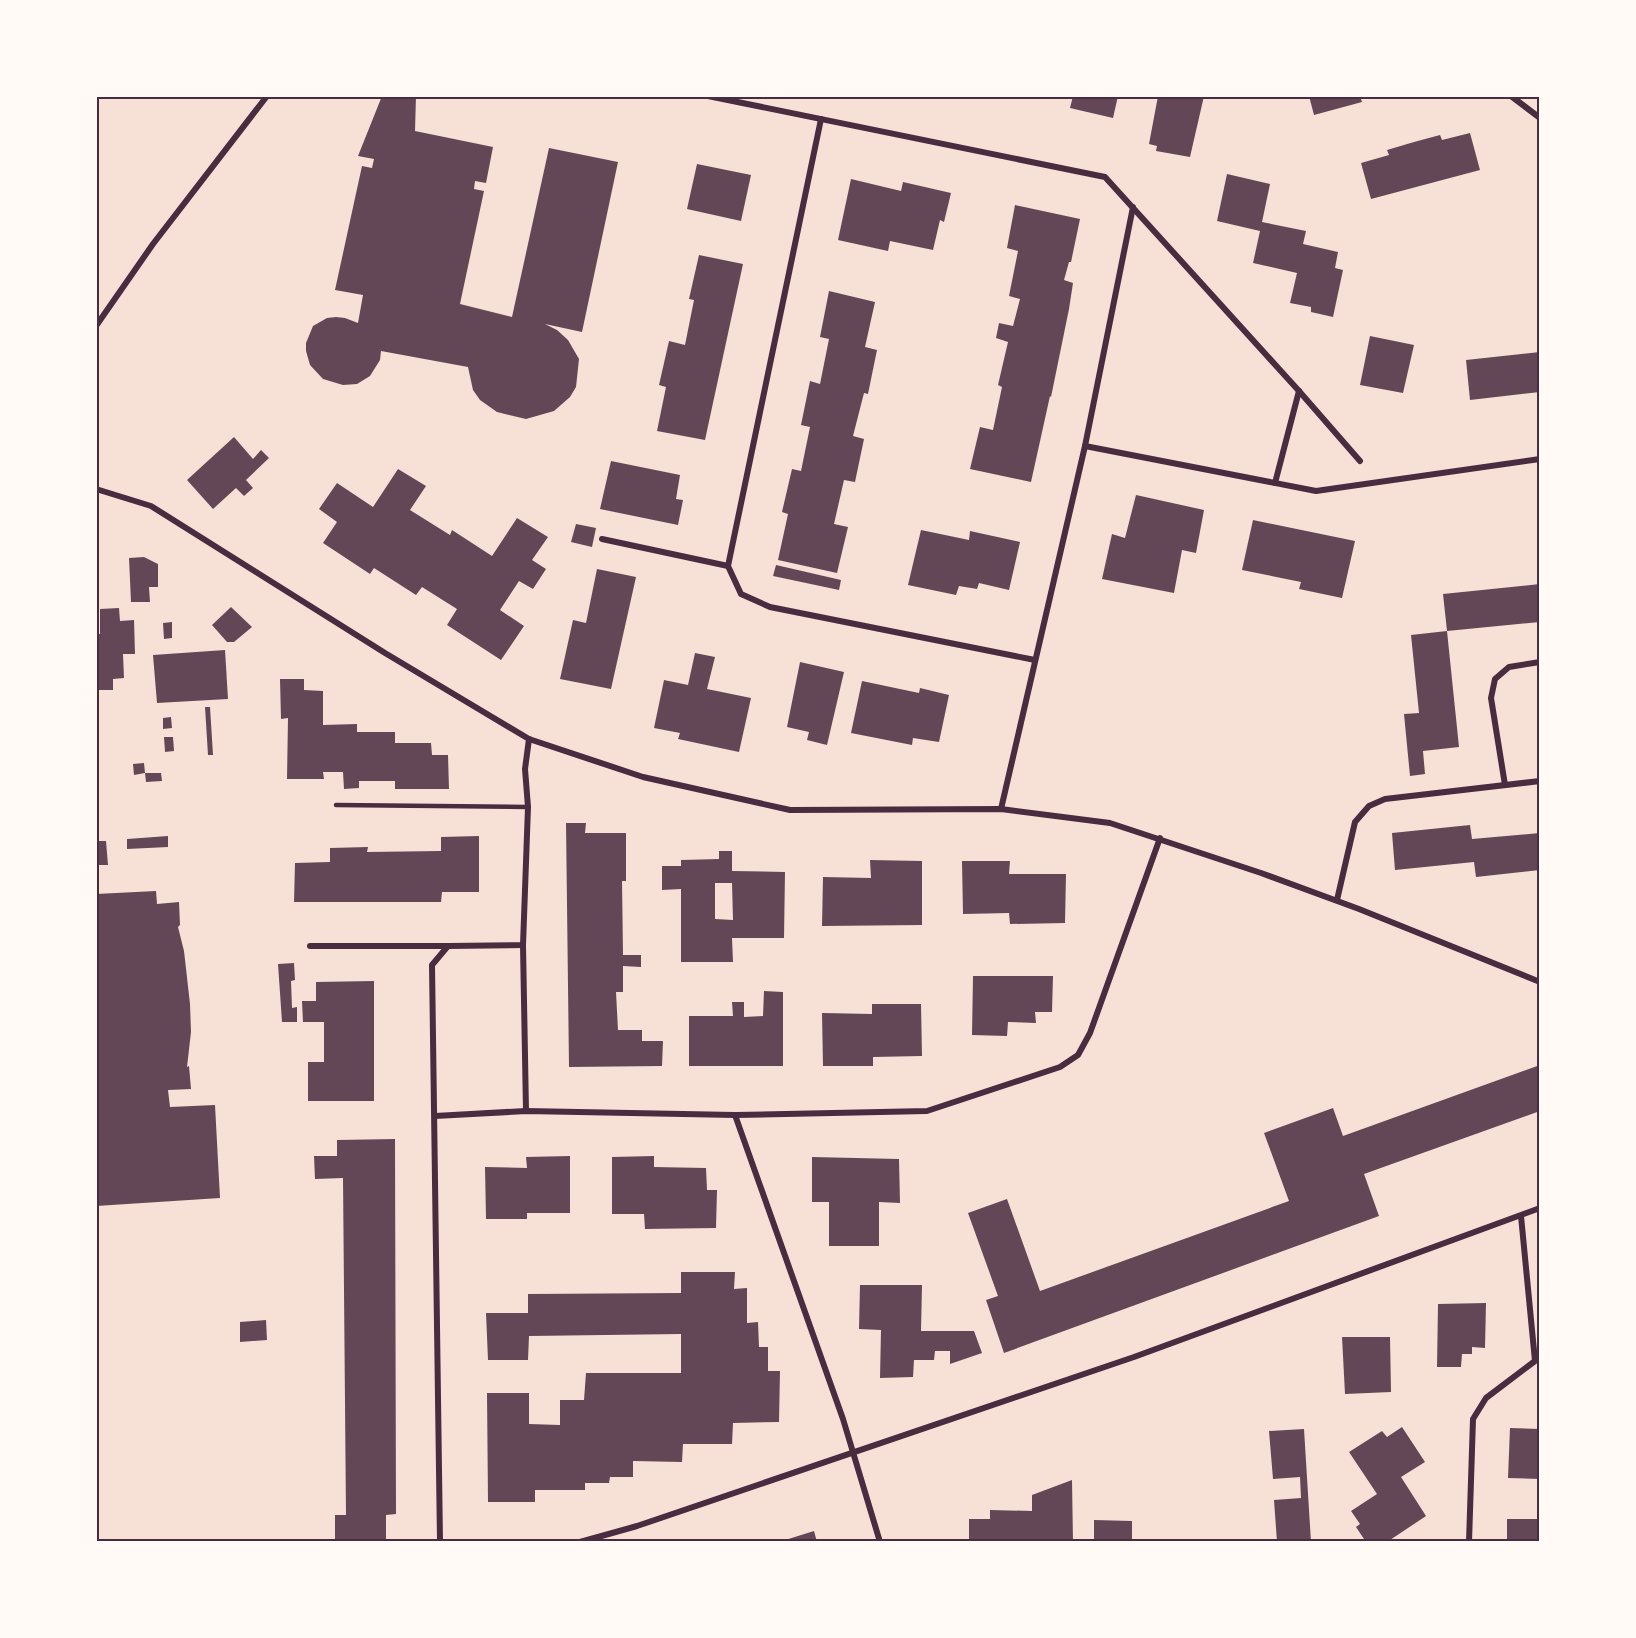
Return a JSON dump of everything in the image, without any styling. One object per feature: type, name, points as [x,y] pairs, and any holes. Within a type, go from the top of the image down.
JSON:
[{"type":"street","points":[[96,327],[153,244],[267,96]]},
{"type":"street","points":[[708,96],[1105,177],[1360,461]]},
{"type":"street","points":[[1510,96],[1540,118]]},
{"type":"street","points":[[821,119],[728,566],[741,594],[770,606],[1035,660]]},
{"type":"street","points":[[1001,809],[1085,446],[1133,207]]},
{"type":"street","points":[[1275,483],[1299,391]]},
{"type":"street","points":[[1085,446],[1316,490],[1382,483],[1540,459]]},
{"type":"street","points":[[96,489],[151,506],[385,653],[530,739],[643,777],[790,810],[1001,809],[1110,823],[1160,838],[1337,900],[1540,982]]},
{"type":"street","points":[[602,539],[728,566]]},
{"type":"street","points":[[1505,785],[1491,698],[1495,679],[1509,667],[1540,662]]},
{"type":"street","points":[[526,1111],[523,945],[528,807],[525,769],[530,739]]},
{"type":"street","points":[[1337,900],[1355,822],[1369,806],[1385,799],[1540,781]]},
{"type":"street","points":[[435,1116],[526,1111],[735,1115],[927,1111],[1060,1067],[1078,1055],[1090,1033],[1160,838]]},
{"type":"street","points":[[310,946],[523,945]]},
{"type":"street","points":[[440,1542],[432,965],[448,946]]},
{"type":"street","points":[[735,1115],[854,1453],[880,1542]]},
{"type":"street","points":[[580,1542],[637,1526],[1134,1357],[1540,1208]]},
{"type":"street","points":[[1469,1542],[1473,1419],[1486,1398],[1538,1361],[1521,1216]]},
{"type":"lane","points":[[336,805],[528,807]]},
{"type":"building","points":[[382,96],[416,96],[415,131],[493,147],[486,183],[475,181],[474,189],[484,191],[460,304],[512,317],[549,148],[618,162],[582,332],[545,324],[557,330],[568,340],[579,359],[576,387],[570,397],[554,411],[526,419],[497,412],[480,400],[473,390],[468,367],[381,351],[380,360],[370,376],[357,384],[343,385],[323,379],[310,365],[306,343],[313,326],[327,318],[336,317],[358,323],[363,295],[335,290],[362,166],[372,168],[374,159],[358,156]]},
{"type":"building","points":[[1073,96],[1118,96],[1113,118],[1070,108]]},
{"type":"building","points":[[1158,96],[1204,96],[1190,157],[1156,151],[1157,146],[1149,144]]},
{"type":"building","points":[[1309,96],[1360,96],[1362,102],[1314,115]]},
{"type":"building","points":[[1470,133],[1480,170],[1371,199],[1361,163],[1389,155],[1387,150],[1414,142],[1440,135],[1442,140]]},
{"type":"building","points":[[697,164],[751,175],[741,221],[687,209]]},
{"type":"building","points":[[1227,174],[1270,184],[1262,222],[1306,231],[1303,244],[1338,252],[1335,268],[1343,270],[1333,317],[1311,312],[1311,307],[1290,303],[1297,273],[1253,263],[1260,231],[1217,221]]},
{"type":"building","points":[[851,179],[901,191],[903,182],[951,193],[944,222],[940,220],[933,250],[890,241],[888,251],[838,240]]},
{"type":"building","points":[[1015,205],[1080,219],[1071,262],[1069,262],[1064,280],[1073,283],[1069,309],[1031,482],[970,469],[980,427],[993,430],[1002,387],[998,385],[1008,342],[996,338],[999,323],[1013,326],[1020,299],[1009,296],[1018,251],[1007,248]]},
{"type":"building","points":[[699,255],[743,264],[705,440],[657,431],[666,387],[659,385],[669,341],[685,345],[694,300],[689,299]]},
{"type":"building","points":[[829,291],[875,302],[865,347],[877,350],[868,394],[864,393],[853,436],[864,439],[855,482],[844,480],[834,524],[848,527],[837,573],[778,560],[788,514],[782,512],[792,469],[801,471],[810,427],[801,425],[810,381],[820,384],[829,339],[820,337]]},
{"type":"building","points":[[1370,336],[1414,345],[1403,393],[1360,385]]},
{"type":"building","points":[[1540,352],[1540,392],[1470,400],[1466,360]]},
{"type":"building","points":[[234,437],[253,459],[261,450],[269,458],[246,480],[253,488],[244,496],[236,488],[213,509],[187,480]]},
{"type":"building","points":[[611,461],[680,475],[676,499],[683,500],[678,525],[600,509]]},
{"type":"building","points":[[398,469],[426,486],[410,510],[450,535],[452,530],[492,556],[517,518],[548,537],[532,560],[546,569],[533,589],[519,581],[500,610],[524,626],[501,660],[447,625],[457,609],[422,587],[416,595],[374,568],[370,574],[323,543],[337,522],[319,509],[337,483],[373,507]]},
{"type":"building","points":[[1136,495],[1204,510],[1196,553],[1182,550],[1174,593],[1102,579],[1112,534],[1125,538]]},
{"type":"building","points":[[1253,520],[1355,541],[1342,598],[1299,589],[1301,582],[1242,570]]},
{"type":"building","points":[[576,524],[596,528],[592,547],[571,542]]},
{"type":"building","points":[[921,530],[969,540],[970,531],[1020,542],[1009,590],[979,583],[977,589],[959,586],[956,595],[908,585]]},
{"type":"building","points":[[144,557],[158,564],[158,587],[149,587],[150,602],[131,602],[129,558]]},
{"type":"building","points":[[776,565],[841,580],[839,590],[773,576]]},
{"type":"building","points":[[597,569],[636,577],[611,689],[560,679],[573,620],[586,623]]},
{"type":"building","points":[[1540,584],[1540,622],[1447,631],[1443,594]]},
{"type":"building","points":[[231,607],[252,627],[234,642],[227,642],[212,625]]},
{"type":"building","points":[[119,608],[120,621],[134,620],[135,654],[123,654],[124,678],[113,679],[113,690],[96,690],[96,634],[100,634],[100,609]]},
{"type":"building","points":[[172,622],[172,638],[164,639],[163,623]]},
{"type":"building","points":[[1447,631],[1459,747],[1423,751],[1425,774],[1410,776],[1404,714],[1419,713],[1411,635]]},
{"type":"building","points":[[225,650],[228,699],[157,703],[153,655]]},
{"type":"building","points":[[695,653],[715,657],[707,689],[751,698],[739,752],[678,739],[680,733],[654,728],[664,680],[688,685]]},
{"type":"building","points":[[800,662],[844,672],[827,745],[807,740],[809,732],[787,727]]},
{"type":"building","points":[[280,679],[304,679],[304,690],[323,691],[323,725],[357,724],[357,732],[395,732],[395,743],[431,743],[432,755],[448,755],[449,789],[395,789],[395,781],[359,781],[359,788],[344,789],[343,772],[323,772],[324,779],[287,779],[288,718],[281,719]]},
{"type":"building","points":[[862,681],[919,693],[920,688],[949,695],[939,742],[913,738],[912,745],[851,733]]},
{"type":"building","points":[[205,707],[210,707],[213,755],[208,755]]},
{"type":"building","points":[[171,717],[172,728],[163,729],[163,718]]},
{"type":"building","points":[[164,737],[173,737],[174,751],[165,752]]},
{"type":"building","points":[[144,763],[145,773],[134,775],[133,764]]},
{"type":"building","points":[[145,773],[161,773],[162,781],[146,782]]},
{"type":"building","points":[[566,823],[586,823],[585,833],[626,833],[626,881],[622,881],[623,955],[641,955],[641,967],[623,966],[623,992],[616,992],[618,1030],[642,1030],[642,1041],[663,1041],[662,1066],[569,1067]]},
{"type":"building","points":[[1470,825],[1472,839],[1540,833],[1540,870],[1476,877],[1474,862],[1395,870],[1392,833]]},
{"type":"building","points":[[168,836],[168,847],[127,849],[127,839]]},
{"type":"building","points":[[479,836],[479,892],[442,892],[441,902],[294,902],[295,863],[330,862],[330,848],[368,847],[367,852],[441,851],[441,837]]},
{"type":"building","points":[[96,841],[106,841],[108,865],[96,865]]},
{"type":"building","points":[[719,851],[732,851],[732,871],[785,872],[784,938],[732,938],[733,962],[681,962],[681,889],[662,890],[662,866],[681,866],[681,860],[719,859]],"holes":[[[715,883],[732,883],[733,920],[715,919]]]},
{"type":"building","points":[[870,860],[922,861],[922,925],[822,926],[823,877],[871,878]]},
{"type":"building","points":[[962,861],[1010,861],[1009,874],[1066,874],[1065,923],[1010,924],[1009,913],[963,914]]},
{"type":"building","points":[[156,891],[157,904],[179,902],[180,925],[178,927],[184,951],[190,1004],[191,1032],[187,1067],[189,1066],[191,1089],[168,1090],[170,1107],[215,1105],[220,1198],[96,1206],[96,894]]},
{"type":"building","points":[[294,963],[295,980],[291,981],[292,1008],[297,1007],[297,1022],[282,1022],[278,964]]},
{"type":"building","points":[[973,976],[1053,976],[1052,1012],[1035,1012],[1036,1023],[1008,1022],[1007,1036],[972,1035]]},
{"type":"building","points":[[374,981],[374,1101],[308,1101],[308,1062],[324,1062],[324,1022],[303,1022],[302,1001],[316,1001],[316,982]]},
{"type":"building","points":[[764,991],[783,992],[783,1066],[689,1066],[689,1016],[733,1016],[732,1002],[744,1002],[744,1017],[763,1016]]},
{"type":"building","points":[[872,1004],[921,1004],[922,1056],[873,1057],[873,1066],[823,1066],[822,1013],[872,1014]]},
{"type":"building","points":[[1540,1065],[1540,1111],[1364,1174],[1379,1216],[1004,1353],[986,1300],[998,1296],[968,1213],[1007,1199],[1040,1291],[1289,1201],[1264,1133],[1333,1108],[1343,1136]]},
{"type":"building","points":[[395,1139],[396,1514],[386,1515],[386,1542],[335,1542],[335,1515],[346,1515],[343,1178],[315,1179],[314,1156],[337,1156],[337,1140]]},
{"type":"building","points":[[570,1156],[570,1213],[527,1213],[527,1219],[486,1219],[485,1167],[527,1168],[526,1157]]},
{"type":"building","points":[[654,1156],[654,1167],[706,1168],[707,1190],[717,1190],[716,1228],[645,1229],[644,1214],[612,1214],[612,1157]]},
{"type":"building","points":[[812,1157],[899,1159],[900,1203],[879,1202],[879,1246],[829,1246],[829,1202],[812,1202]]},
{"type":"building","points":[[681,1272],[735,1272],[734,1289],[747,1288],[747,1323],[758,1322],[759,1347],[768,1347],[768,1371],[780,1371],[779,1422],[733,1423],[732,1444],[683,1444],[682,1462],[633,1461],[633,1477],[610,1477],[609,1483],[585,1483],[585,1490],[535,1490],[535,1502],[488,1502],[487,1393],[529,1393],[529,1424],[560,1425],[560,1400],[584,1400],[586,1373],[681,1373],[681,1334],[529,1336],[528,1360],[488,1360],[486,1313],[528,1313],[528,1294],[681,1293]]},
{"type":"building","points":[[860,1285],[922,1285],[921,1331],[974,1331],[982,1353],[950,1364],[950,1351],[935,1351],[934,1360],[914,1360],[913,1377],[880,1378],[881,1330],[859,1329]]},
{"type":"building","points":[[1486,1303],[1485,1348],[1472,1347],[1472,1354],[1462,1354],[1461,1367],[1437,1367],[1438,1304]]},
{"type":"building","points":[[266,1320],[267,1340],[240,1342],[240,1322]]},
{"type":"building","points":[[1342,1337],[1390,1337],[1391,1392],[1345,1394]]},
{"type":"building","points":[[1402,1427],[1425,1462],[1401,1477],[1426,1516],[1387,1542],[1366,1542],[1356,1527],[1360,1524],[1351,1511],[1377,1494],[1349,1452],[1382,1431],[1387,1437]]},
{"type":"building","points":[[1510,1428],[1540,1429],[1540,1479],[1508,1478]]},
{"type":"building","points":[[1304,1429],[1311,1542],[1277,1542],[1274,1500],[1301,1498],[1300,1477],[1273,1479],[1269,1431]]},
{"type":"building","points":[[1072,1480],[1073,1542],[969,1542],[969,1519],[990,1519],[990,1510],[1032,1511],[1032,1495]]},
{"type":"building","points":[[1507,1519],[1540,1519],[1540,1542],[1507,1542]]},
{"type":"building","points":[[1094,1520],[1132,1521],[1132,1542],[1094,1542]]},
{"type":"building","points":[[814,1531],[817,1542],[782,1542],[782,1541]]}]
